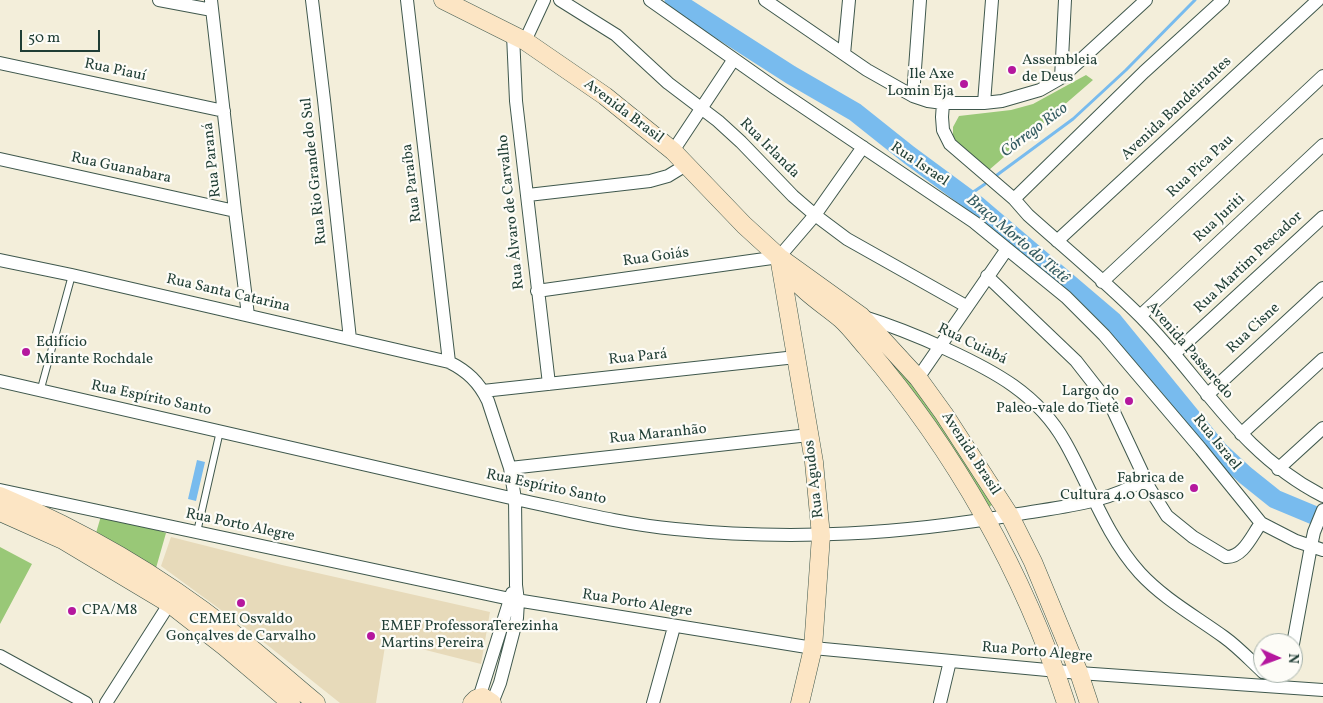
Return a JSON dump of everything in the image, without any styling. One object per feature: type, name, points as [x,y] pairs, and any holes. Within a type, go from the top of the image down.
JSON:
[{"type":"main road","name":"Avenida Brasil","points":[[444,0],[519,38],[605,96],[674,151],[744,225],[779,256],[861,316],[918,378],[1010,516],[1033,562],[1079,673],[1089,703]]},
{"type":"main road","name":"Avenida Brasil","points":[[779,256],[796,281],[842,320],[886,370],[946,454],[988,521],[1014,571],[1055,670],[1064,701]]},
{"type":"main road","name":"Rua Agudos","points":[[779,256],[809,435],[821,536],[819,586],[813,648],[800,703]]},
{"type":"main road","points":[[786,297],[795,291],[806,291]]},
{"type":"main road","points":[[0,496],[44,515],[85,536],[150,574],[225,647],[291,703]]},
{"type":"main road","points":[[0,512],[63,540],[228,629],[316,703]]},
{"type":"street","points":[[159,0],[212,5]]},
{"type":"street","name":"Rua Rio Grande do Sul","points":[[312,0],[350,339]]},
{"type":"street","name":"Rua Paraíba","points":[[407,0],[449,362]]},
{"type":"street","points":[[519,38],[544,0]]},
{"type":"street","name":"Rua Irlanda","points":[[560,0],[616,35],[668,83],[732,133],[793,196],[846,239],[966,306]]},
{"type":"street","name":"Rua Israel","points":[[650,0],[734,60],[974,222],[1066,297],[1104,335],[1201,449],[1260,523]]},
{"type":"street","points":[[765,0],[779,5],[867,70],[913,96],[943,103],[1002,101],[1040,90],[1061,78],[1140,3]]},
{"type":"street","points":[[844,54],[849,0]]},
{"type":"street","points":[[913,96],[920,0]]},
{"type":"street","points":[[984,103],[992,0]]},
{"type":"street","points":[[1061,78],[1064,0]]},
{"type":"street","points":[[1014,199],[1144,72],[1223,0]]},
{"type":"street","name":"Avenida Bandeirantes","points":[[1056,241],[1318,0]]},
{"type":"street","name":"Rua Paraná","points":[[212,5],[234,211],[248,316]]},
{"type":"street","name":"Rua Álvaro de Carvalho","points":[[519,38],[516,101],[549,384]]},
{"type":"street","points":[[674,151],[734,60]]},
{"type":"street","name":"Rua Piauí","points":[[0,62],[224,111]]},
{"type":"street","name":"Rua Pica Pau","points":[[1102,282],[1323,76]]},
{"type":"street","name":"Avenida Passaredo","points":[[943,103],[943,130],[950,144],[1014,199],[1028,216],[1140,316],[1241,434],[1278,469],[1323,496]]},
{"type":"street","name":"Rua Juriti","points":[[1140,316],[1323,145]]},
{"type":"street","points":[[779,256],[815,215],[863,147]]},
{"type":"street","name":"Rua Guanabara","points":[[0,159],[234,211]]},
{"type":"street","points":[[528,195],[650,181],[668,176],[686,165]]},
{"type":"street","name":"Rua Martim Pescador","points":[[1174,354],[1323,217]]},
{"type":"street","points":[[918,378],[1007,249]]},
{"type":"street","name":"Rua Goiás","points":[[537,292],[779,256]]},
{"type":"street","name":"Rua Santa Catarina","points":[[0,260],[72,274],[449,362],[468,373],[483,391]]},
{"type":"street","points":[[987,276],[1076,361],[1089,376],[1112,408],[1143,481],[1167,516],[1193,537],[1226,557],[1239,554],[1260,523],[1296,541],[1315,545]]},
{"type":"street","name":"Rua Cisne","points":[[1207,395],[1323,288]]},
{"type":"street","name":"Rua Cuiabá","points":[[861,316],[898,328],[988,369],[1021,391],[1036,404],[1059,431],[1112,537],[1140,572],[1162,594],[1226,638],[1253,664]]},
{"type":"street","name":"Rua Pará","points":[[483,391],[796,357]]},
{"type":"street","points":[[1241,434],[1323,358]]},
{"type":"street","name":"Rua Espírito Santo","points":[[0,382],[515,499],[674,529],[821,536],[892,531],[988,521],[1094,502],[1143,481]]},
{"type":"street","points":[[483,391],[510,468],[515,499],[516,585],[514,600],[515,628],[500,683],[484,702]]},
{"type":"street","points":[[1278,469],[1323,428]]},
{"type":"street","name":"Rua Maranhão","points":[[510,468],[809,435]]},
{"type":"street","name":"Rua Porto Alegre","points":[[0,490],[514,600],[674,627],[813,648],[1079,673],[1281,686]]},
{"type":"street","points":[[1295,633],[1323,510]]},
{"type":"street","points":[[106,703],[173,598]]},
{"type":"street","points":[[652,703],[674,627]]},
{"type":"street","points":[[0,656],[86,703]]},
{"type":"street","points":[[940,703],[950,661]]},
{"type":"street","name":"Rua Cuiabá","points":[[1277,683],[1281,686]]},
{"type":"street","points":[[1283,683],[1281,686],[1323,690]]},
{"type":"lane","points":[[40,392],[72,274]]},
{"type":"lane","points":[[197,533],[220,431]]},
{"type":"shaded area","name":"EMEF ProfessoraTerezinha Martins Pereira","points":[[171,537],[282,565],[490,612],[481,664],[386,640],[376,703],[340,703],[251,632],[161,566]]},
{"type":"green space","points":[[1086,75],[1093,80],[989,170],[953,140],[953,127],[959,116],[1011,110],[1033,104]]},
{"type":"green space","points":[[864,324],[933,409],[995,503],[989,507],[927,413],[858,328]]},
{"type":"green space","points":[[101,516],[113,516],[166,533],[156,568],[96,533]]},
{"type":"green space","points":[[0,547],[32,564],[0,624]]},
{"type":"water","points":[[197,460],[205,462],[196,501],[188,499]]},
{"type":"waterway","name":"Braço Morto do Tietê","points":[[674,0],[791,75],[855,112],[978,206],[1113,321],[1219,451],[1245,475],[1275,499],[1323,519]]},
{"type":"waterway","name":"Córrego Rico","points":[[997,175],[1073,119],[1126,70],[1195,0]]},
{"type":"waterway","name":"Córrego Rico","points":[[966,197],[985,184]]},
{"type":"place","name":"Assembleia de Deus","points":[[1012,70]]},
{"type":"place","name":"Ile Axe Lomin Eja","points":[[964,84]]},
{"type":"place","name":"Edifício Mirante Rochdale","points":[[26,352]]},
{"type":"place","name":"Largo do Paleo-vale do Tietê","points":[[1129,401]]},
{"type":"place","name":"Fabrica de Cultura 4.0 Osasco","points":[[1194,488]]},
{"type":"place","name":"CEMEI Osvaldo Gonçalves de Carvalho","points":[[241,603]]},
{"type":"place","name":"CPA/M8","points":[[72,611]]},
{"type":"place","name":"EMEF ProfessoraTerezinha Martins Pereira","points":[[371,636]]}]
